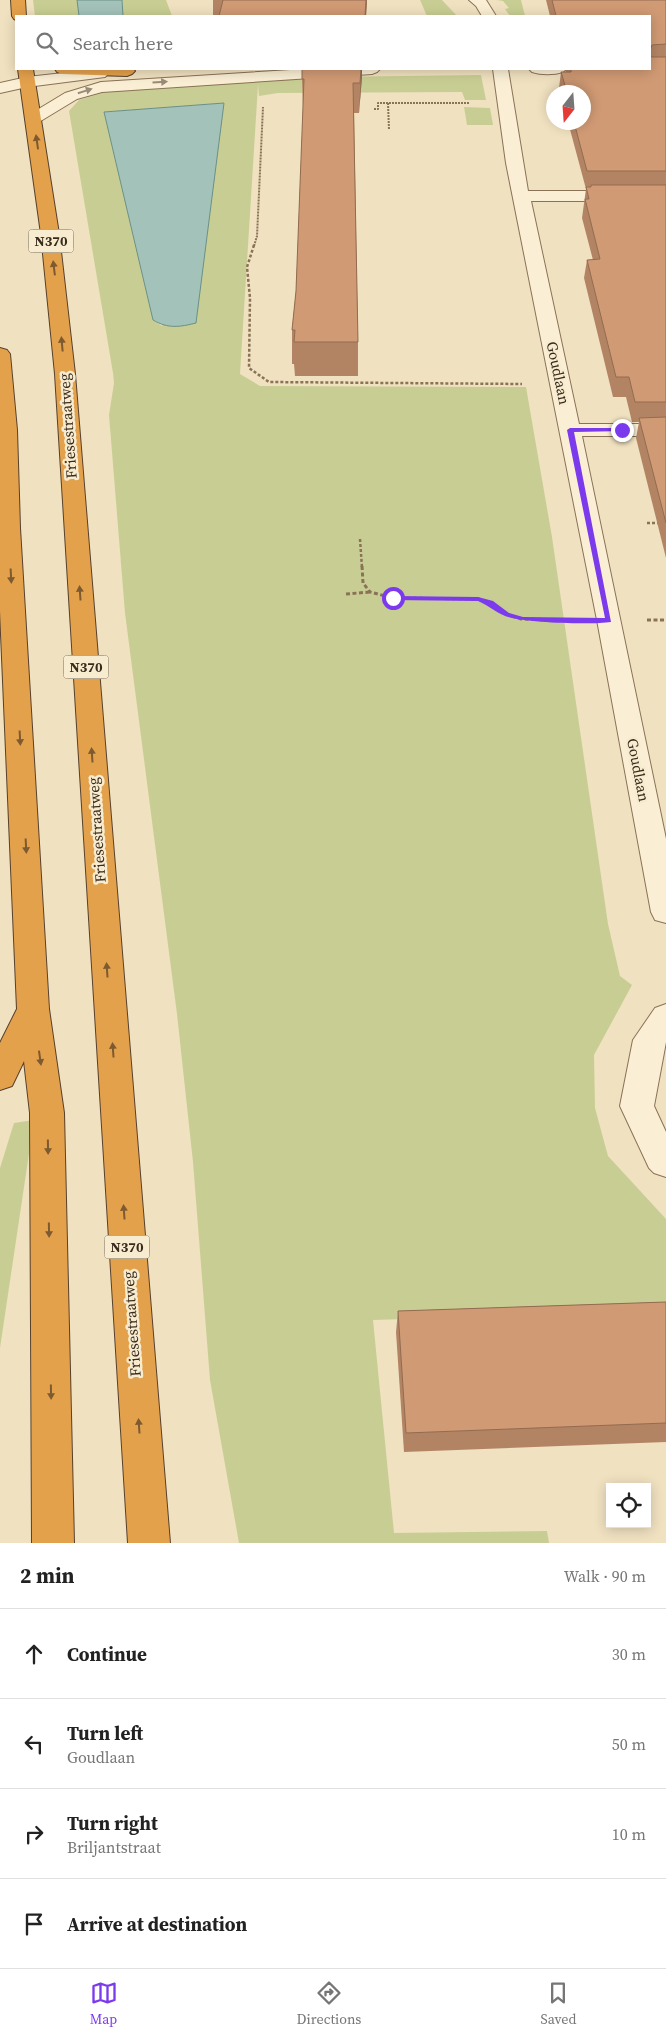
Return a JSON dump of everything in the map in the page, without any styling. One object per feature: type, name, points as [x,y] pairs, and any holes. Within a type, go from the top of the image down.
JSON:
[{"type":"highway","points":[[18,0],[19,15]]},
{"type":"highway","points":[[94,70],[127,71]]},
{"type":"highway","name":"Friesestraatweg","points":[[26,76],[50,234],[64,365],[149,1543]]},
{"type":"highway","points":[[0,354],[6,430],[8,528],[24,797],[33,1009],[47,1113],[52,1543]]},
{"type":"highway","points":[[0,1076],[33,1009]]},
{"type":"highway","points":[[143,1475],[166,1543]]},
{"type":"street","points":[[476,0],[487,15]]},
{"type":"street","points":[[0,88],[26,76],[147,70]]},
{"type":"street","points":[[33,119],[71,96],[93,88],[357,70]]},
{"type":"street","name":"Goudlaan","points":[[500,70],[521,196],[609,620],[666,912]]},
{"type":"street","points":[[521,196],[666,196]]},
{"type":"street","points":[[570,430],[666,430]]},
{"type":"street","points":[[666,1017],[649,1040],[637,1106],[661,1157],[666,1162]]},
{"type":"path","points":[[374,109],[378,109],[377,94]]},
{"type":"path","points":[[263,100],[258,236],[247,267],[250,298],[249,368],[269,382],[530,384]]},
{"type":"path","points":[[378,103],[471,103]]},
{"type":"path","points":[[388,103],[389,130]]},
{"type":"path","points":[[647,523],[666,523]]},
{"type":"path","points":[[360,539],[363,583],[370,592]]},
{"type":"path","points":[[346,594],[370,592],[393,598],[478,599],[491,603],[506,614],[523,619],[609,620]]},
{"type":"green space","points":[[33,0],[77,0],[79,15],[35,15]]},
{"type":"green space","points":[[122,0],[166,0],[172,15],[123,15]]},
{"type":"green space","points":[[420,0],[442,0],[456,15],[427,15]]},
{"type":"green space","points":[[497,0],[521,0],[525,15],[509,15],[505,9],[509,8],[503,1]]},
{"type":"green space","points":[[481,75],[486,100],[465,100],[462,92],[278,93],[259,96],[258,85],[240,374],[260,386],[526,387],[552,537],[608,924],[620,976],[632,985],[594,1055],[595,1108],[608,1156],[666,1219],[666,1311],[373,1320],[394,1533],[547,1531],[549,1543],[239,1543],[210,1380],[193,1162],[177,1014],[125,613],[109,415],[114,383],[113,373],[69,111],[79,100],[108,91],[259,78]],"holes":[[[224,103],[162,326],[153,320],[104,112]]]},
{"type":"green space","points":[[464,107],[490,108],[493,125],[467,125]]},
{"type":"green space","points":[[34,1120],[0,1348],[0,1168],[14,1123]]},
{"type":"water","points":[[77,0],[122,0],[123,15],[79,15]]},
{"type":"water","points":[[224,103],[196,323],[179,326],[164,325],[153,320],[104,112]]},
{"type":"building","points":[[223,0],[366,0],[365,15],[219,15]]},
{"type":"building","points":[[552,0],[666,0],[666,44],[652,45],[651,48],[651,15],[556,15]]},
{"type":"building","points":[[651,56],[666,57],[666,171],[587,171],[576,130],[591,130],[591,85],[565,85],[561,72],[571,72],[571,70],[651,70]]},
{"type":"building","points":[[302,70],[361,70],[360,83],[353,83],[358,342],[294,342],[295,330],[292,330],[296,291],[304,79],[302,79]]},
{"type":"building","points":[[591,185],[666,185],[666,402],[635,402],[629,377],[616,377],[587,260],[600,259],[585,199],[589,199],[586,187],[591,187]]},
{"type":"building","points":[[666,417],[666,523],[639,418]]},
{"type":"building","points":[[666,1302],[666,1423],[406,1433],[398,1311]]},
{"type":"route","points":[[393,598],[478,599],[491,603],[506,614],[523,619],[609,620],[570,430],[622,430]]}]
